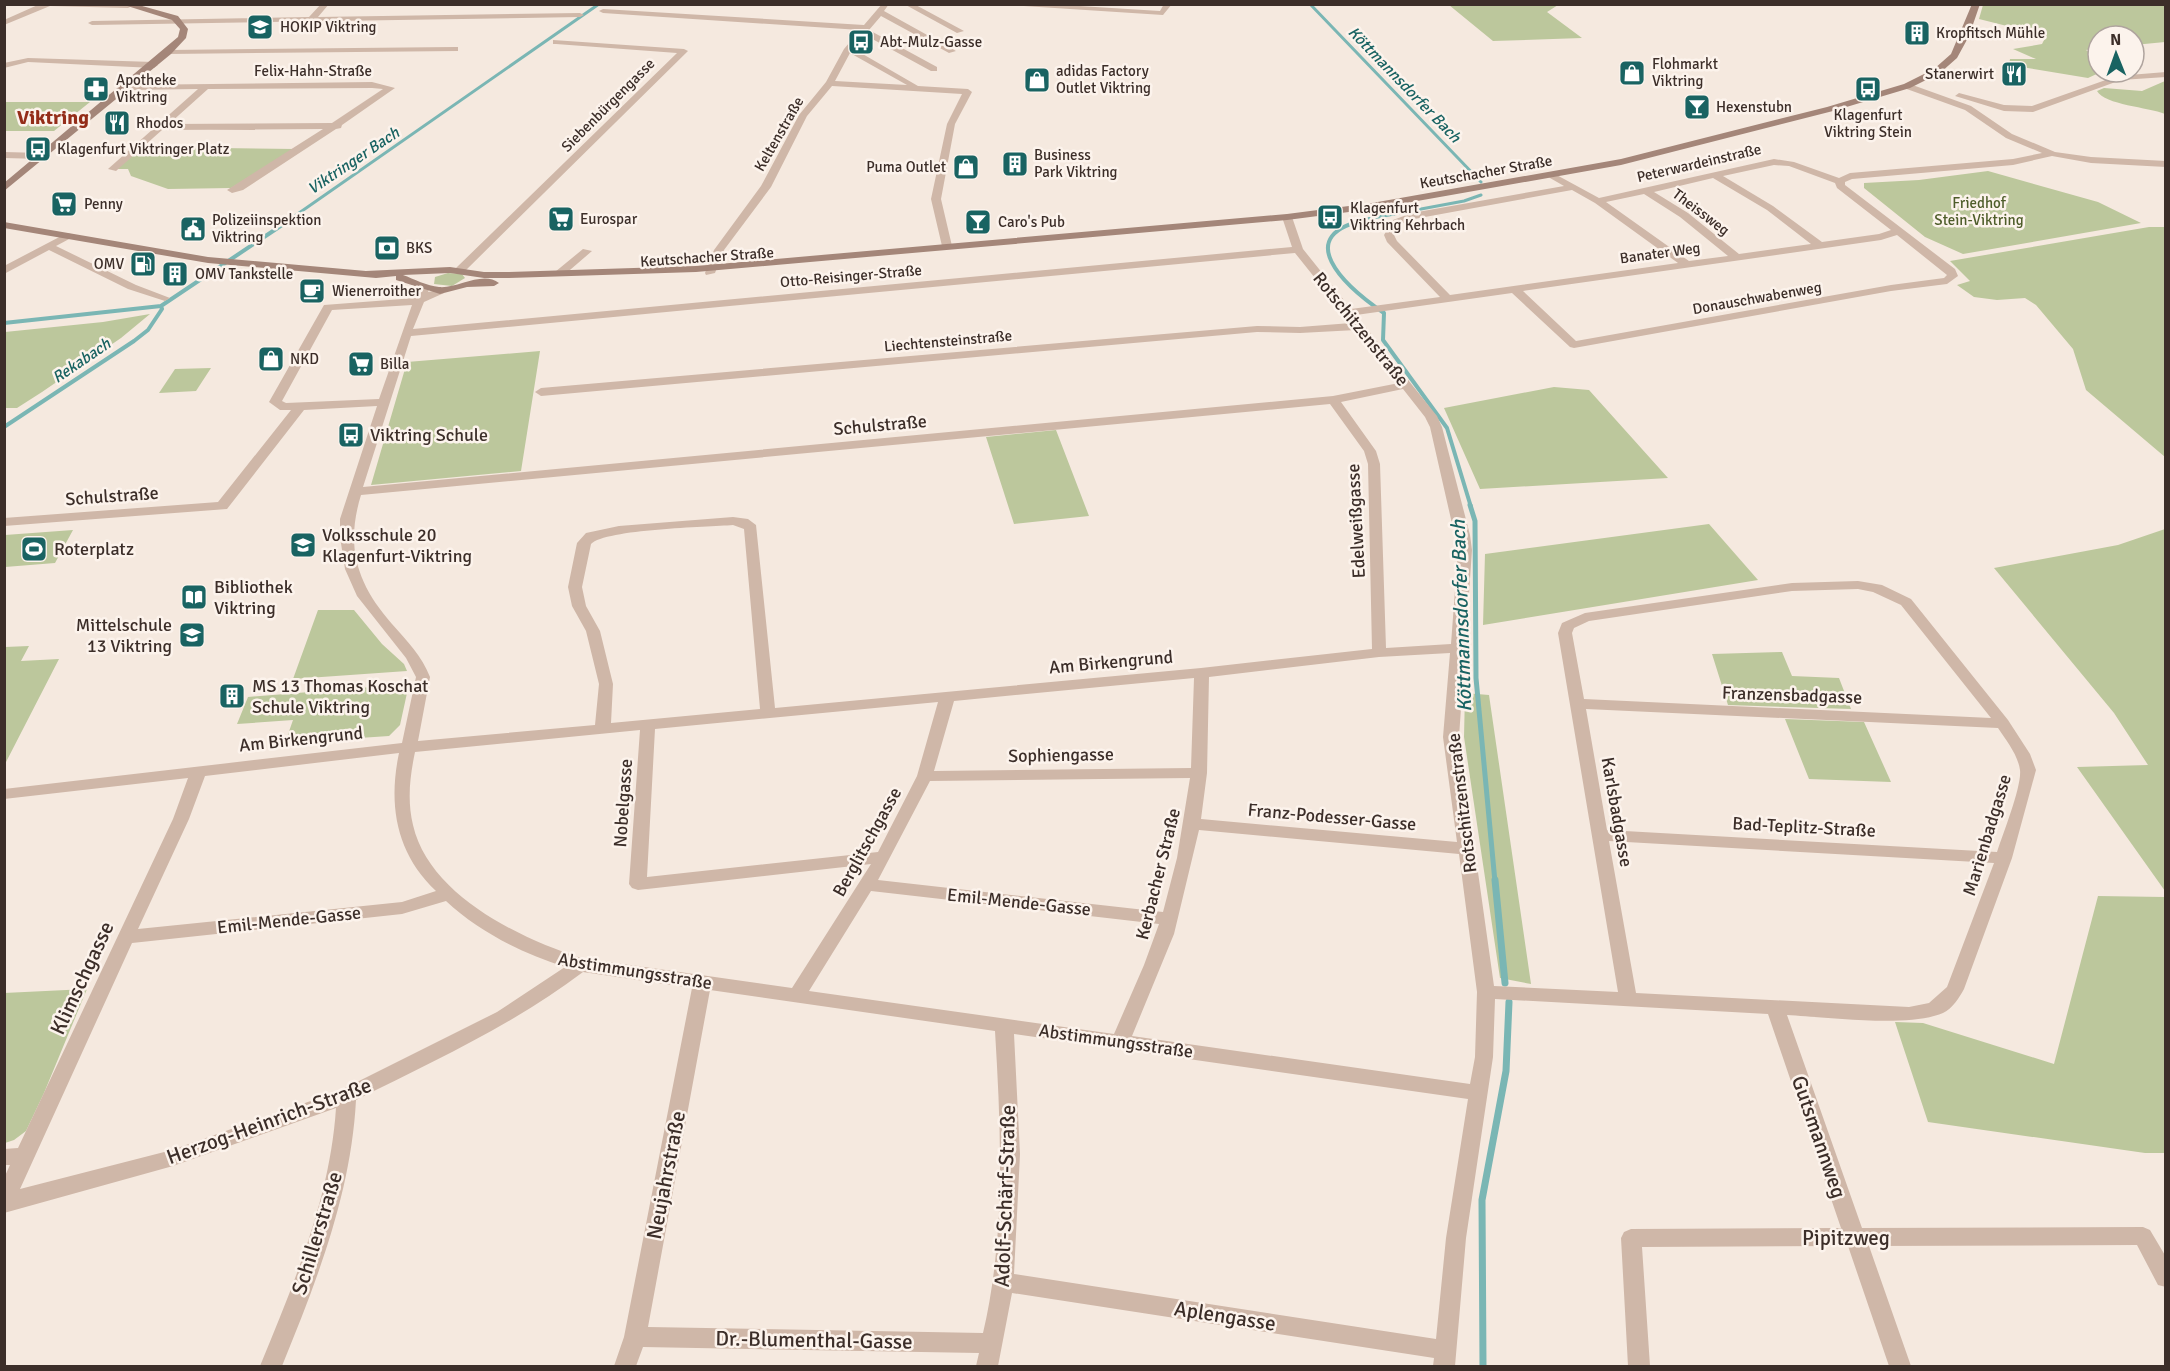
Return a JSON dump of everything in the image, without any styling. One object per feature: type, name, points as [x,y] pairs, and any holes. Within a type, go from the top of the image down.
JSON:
[{"type":"main road","name":"Keutschacher Straße","points":[[4,225],[208,260],[408,279],[440,291],[467,284],[711,270],[948,246],[1287,217],[1372,206],[1553,176],[1719,138],[1906,86],[1933,74],[1957,55],[1976,4]]},
{"type":"main road","points":[[4,188],[154,65],[184,34],[181,23],[164,14],[126,5]]},
{"type":"main road","name":"Keutschacher Straße","points":[[367,274],[465,271],[559,274],[711,270]]},
{"type":"main road","points":[[423,285],[427,277],[440,271]]},
{"type":"main road","points":[[465,271],[473,278],[467,284]]},
{"type":"street","points":[[4,23],[49,4],[126,5]]},
{"type":"street","points":[[312,19],[326,4]]},
{"type":"street","points":[[486,17],[494,4]]},
{"type":"street","points":[[908,4],[960,31]]},
{"type":"street","points":[[994,4],[1163,13],[1168,4]]},
{"type":"street","points":[[883,8],[952,51]]},
{"type":"street","name":"Keltenstraße","points":[[696,269],[719,250],[766,187],[803,116],[830,83],[848,49],[883,8]]},
{"type":"street","points":[[603,11],[865,29],[934,69]]},
{"type":"street","points":[[92,23],[181,23],[394,15],[486,17],[580,15]]},
{"type":"street","name":"Siebenbürgengasse","points":[[465,271],[684,51],[556,42]]},
{"type":"street","points":[[168,52],[455,49]]},
{"type":"street","points":[[848,49],[918,88]]},
{"type":"street","points":[[4,66],[28,60],[154,65]]},
{"type":"street","points":[[1918,89],[1943,92],[2004,108],[2033,109],[2120,78],[2166,74]]},
{"type":"street","points":[[830,83],[969,92],[951,124],[936,199],[948,246]]},
{"type":"street","name":"Felix-Hahn-Straße","points":[[127,87],[372,85],[391,88],[338,126],[240,188],[232,190]]},
{"type":"street","points":[[1906,86],[1968,108],[2009,136],[2053,154],[2091,160],[2166,164]]},
{"type":"street","points":[[113,170],[205,87]]},
{"type":"street","points":[[160,127],[338,126]]},
{"type":"street","points":[[1898,231],[1840,186],[1840,181],[1850,176],[2013,162],[2053,154]]},
{"type":"street","points":[[4,155],[42,156]]},
{"type":"street","name":"Peterwardeinstraße","points":[[1598,201],[1782,161],[1818,177],[1840,181]]},
{"type":"street","points":[[1714,175],[1770,208],[1820,246]]},
{"type":"street","points":[[1553,176],[1598,201],[1686,264]]},
{"type":"street","points":[[1449,300],[1392,242],[1389,235],[1397,222],[1412,216],[1574,187]]},
{"type":"street","name":"Theissweg","points":[[1646,191],[1684,215],[1737,258]]},
{"type":"street","name":"Rotschitzenstraße","points":[[1287,217],[1298,250],[1407,385],[1436,427],[1463,535],[1465,550],[1451,737],[1486,992],[1484,1057],[1456,1238],[1444,1358]]},
{"type":"street","name":"Banater Weg","points":[[1348,313],[1881,237],[1898,231]]},
{"type":"street","name":"Donauschwabenweg","points":[[1515,290],[1574,345],[1891,288],[1947,281],[1953,276],[1951,271],[1898,231]]},
{"type":"street","points":[[4,271],[67,236]]},
{"type":"street","points":[[50,247],[132,287],[165,298]]},
{"type":"street","points":[[559,274],[589,248]]},
{"type":"street","name":"Keltenstraße","points":[[711,270],[719,250]]},
{"type":"street","name":"Otto-Reisinger-Straße","points":[[406,333],[1298,250]]},
{"type":"street","name":"Abstimmungsstraße","points":[[423,285],[355,492],[347,519],[345,538],[354,580],[369,607],[418,662],[423,677],[401,794],[404,829],[425,869],[448,892],[513,941],[546,956],[580,965],[1479,1093]]},
{"type":"street","points":[[385,402],[284,407],[276,405],[275,402],[328,307],[417,301],[440,291]]},
{"type":"street","name":"Liechtensteinstraße","points":[[541,392],[1257,329],[1300,330],[1359,326]]},
{"type":"street","name":"Schulstraße","points":[[355,492],[1333,400],[1407,385]]},
{"type":"street","name":"Edelweißgasse","points":[[1333,400],[1370,451],[1374,464],[1379,653]]},
{"type":"street","name":"Schulstraße","points":[[4,522],[222,506],[301,406]]},
{"type":"street","points":[[603,727],[606,684],[593,631],[579,606],[575,586],[584,543],[591,537],[619,530],[733,521],[749,525],[768,712]]},
{"type":"street","name":"Marienbadgasse","points":[[1486,992],[1628,997],[1775,1008],[1909,1014],[1931,1010],[1946,1003],[1955,989],[2004,858],[2026,784],[2028,770],[2022,754],[2003,723],[1905,602],[1877,588],[1858,585],[1792,587],[1585,617],[1567,626],[1565,633]]},
{"type":"street","name":"Karlsbadgasse","points":[[1565,633],[1628,997]]},
{"type":"street","name":"Am Birkengrund","points":[[4,794],[199,770],[603,727],[1201,673],[1379,653],[1456,648]]},
{"type":"street","name":"Kerbacher Straße","points":[[1120,1042],[1170,919],[1193,824],[1203,726],[1201,673]]},
{"type":"street","name":"Berglitschgasse","points":[[797,995],[868,885],[925,776],[947,697]]},
{"type":"street","name":"Franzensbadgasse","points":[[1579,704],[2003,723]]},
{"type":"street","name":"Nobelgasse","points":[[648,723],[638,884],[884,857]]},
{"type":"street","name":"Klimschgasse","points":[[5,1203],[14,1156],[126,937],[181,819],[199,770]]},
{"type":"street","name":"Sophiengasse","points":[[925,776],[1199,773]]},
{"type":"street","name":"Franz-Podesser-Gasse","points":[[1193,824],[1467,849]]},
{"type":"street","name":"Bad-Teplitz-Straße","points":[[1601,835],[2004,858]]},
{"type":"street","name":"Emil-Mende-Gasse","points":[[868,885],[1170,919]]},
{"type":"street","name":"Emil-Mende-Gasse","points":[[126,937],[402,908],[427,902],[448,892]]},
{"type":"street","name":"Herzog-Heinrich-Straße","points":[[5,1203],[173,1158],[346,1096],[504,1017],[547,990],[580,965]]},
{"type":"street","name":"Neujahrstraße","points":[[625,1366],[635,1337],[702,982]]},
{"type":"street","name":"Gutsmannweg","points":[[1775,1008],[1900,1366]]},
{"type":"street","name":"Adolf-Schärf-Straße","points":[[987,1366],[1005,1282],[1011,1141],[1004,1025]]},
{"type":"street","name":"Schillerstraße","points":[[271,1366],[309,1269],[330,1198],[346,1129],[346,1096]]},
{"type":"street","name":"Pipitzweg","points":[[1639,1366],[1631,1238],[2143,1236],[2166,1278]]},
{"type":"street","name":"Aplengasse","points":[[1005,1282],[1444,1358]]},
{"type":"street","name":"Dr.-Blumenthal-Gasse","points":[[635,1337],[993,1343]]},
{"type":"green space","points":[[1449,5],[1558,5],[1547,12],[1582,38],[1493,41]]},
{"type":"green space","points":[[1983,5],[2165,5],[2165,42],[2146,44],[2146,24],[2086,24],[2086,78],[2009,65],[2010,59],[2036,59],[2013,49],[2042,44],[2045,38],[2035,33],[1979,19]]},
{"type":"green space","points":[[2165,81],[2165,114],[2109,100],[2097,91],[2104,88],[2142,91]]},
{"type":"green space","points":[[5,102],[90,102],[54,131],[5,131]]},
{"type":"green space","points":[[143,147],[295,149],[231,188],[168,189],[131,176],[128,169],[116,169]]},
{"type":"green space","name":"Friedhof Stein-Viktring","points":[[1988,171],[2098,202],[2141,223],[1963,254],[1925,237],[1864,188],[1864,183],[1919,180]]},
{"type":"green space","points":[[2149,227],[2165,227],[2165,457],[2086,390],[2073,349],[2036,305],[2025,298],[1997,300],[1974,297],[1957,285],[1970,281],[1950,261]]},
{"type":"green space","points":[[448,273],[462,274],[465,278],[452,286],[434,284],[435,277]]},
{"type":"green space","points":[[150,314],[121,338],[42,392],[17,408],[5,408],[5,332],[103,322]]},
{"type":"green space","points":[[540,351],[521,471],[371,485],[407,362]]},
{"type":"green space","points":[[211,368],[196,391],[159,393],[175,369]]},
{"type":"green space","points":[[1554,387],[1589,390],[1668,478],[1480,489],[1444,408]]},
{"type":"green space","points":[[1056,430],[1089,516],[1014,524],[986,437]]},
{"type":"green space","points":[[1709,524],[1758,580],[1483,625],[1485,554]]},
{"type":"green space","points":[[2166,529],[2165,891],[2077,767],[2148,765],[2114,713],[1994,568],[2118,545]]},
{"type":"green space","name":"Roterplatz","points":[[73,530],[55,563],[5,567],[5,535]]},
{"type":"green space","points":[[318,610],[354,610],[382,644],[404,664],[407,671],[293,679]]},
{"type":"green space","points":[[29,646],[21,661],[59,659],[5,764],[5,647]]},
{"type":"green space","points":[[1782,652],[1792,676],[1839,678],[1851,709],[1728,705],[1712,654]]},
{"type":"green space","points":[[409,684],[400,725],[389,736],[285,743],[293,720],[237,724],[248,697]]},
{"type":"green space","points":[[1465,693],[1489,695],[1531,984],[1500,978],[1464,737]]},
{"type":"green space","points":[[1785,719],[1864,722],[1891,782],[1809,779]]},
{"type":"green space","points":[[2098,896],[2165,897],[2165,1153],[2145,1153],[1928,1122],[1895,1022],[1923,1023],[2054,1064]]},
{"type":"green space","points":[[87,989],[26,1131],[14,1140],[5,1143],[4,993]]},
{"type":"waterway","name":"Viktringer Bach","points":[[289,220],[599,4]]},
{"type":"waterway","name":"Köttmannsdorfer Bach","points":[[1310,4],[1481,182]]},
{"type":"waterway","name":"Köttmannsdorfer Bach","points":[[1362,220],[1464,201],[1481,195]]},
{"type":"waterway","name":"Viktringer Bach","points":[[161,306],[291,219]]},
{"type":"waterway","name":"Köttmannsdorfer Bach","points":[[1370,219],[1345,226],[1332,236],[1328,248],[1332,262],[1341,276],[1354,289],[1384,313],[1383,340],[1447,428],[1471,507]]},
{"type":"waterway","name":"Viktringer Bach","points":[[4,323],[161,306]]},
{"type":"waterway","name":"Rekabach","points":[[4,427],[134,341],[148,330],[162,309],[161,306]]},
{"type":"waterway","name":"Köttmannsdorfer Bach","points":[[1470,505],[1475,521],[1476,678],[1495,882]]},
{"type":"waterway","name":"Köttmannsdorfer Bach","points":[[1495,880],[1505,983]]},
{"type":"waterway","name":"Köttmannsdorfer Bach","points":[[1483,1366],[1482,1200],[1506,1071],[1509,1002]]},
{"type":"place","name":"HOKIP Viktring","points":[[260,27]]},
{"type":"place","name":"Kropfitsch Mühle","points":[[1917,33]]},
{"type":"place","name":"Abt-Mulz-Gasse","points":[[861,42]]},
{"type":"place","name":"Flohmarkt Viktring","points":[[1632,73]]},
{"type":"place","name":"Stanerwirt","points":[[2014,74]]},
{"type":"place","name":"adidas Factory Outlet Viktring","points":[[1037,80]]},
{"type":"place","name":"Apotheke Viktring","points":[[96,89]]},
{"type":"place","name":"Klagenfurt Viktring Stein","points":[[1868,89]]},
{"type":"place","name":"Hexenstubn","points":[[1697,107]]},
{"type":"place","name":"Rhodos","points":[[117,123]]},
{"type":"place","name":"Klagenfurt Viktringer Platz","points":[[38,149]]},
{"type":"place","name":"Business Park Viktring","points":[[1015,164]]},
{"type":"place","name":"Puma Outlet","points":[[966,167]]},
{"type":"place","name":"Penny","points":[[64,204]]},
{"type":"place","name":"Klagenfurt Viktring Kehrbach","points":[[1330,217]]},
{"type":"place","name":"Eurospar","points":[[561,219]]},
{"type":"place","name":"Caro's Pub","points":[[978,222]]},
{"type":"place","name":"Polizeiinspektion Viktring","points":[[193,229]]},
{"type":"place","name":"BKS","points":[[387,248]]},
{"type":"place","name":"OMV","points":[[143,264]]},
{"type":"place","name":"OMV Tankstelle","points":[[175,274]]},
{"type":"place","name":"Wienerroither","points":[[312,291]]},
{"type":"place","name":"NKD","points":[[271,359]]},
{"type":"place","name":"Billa","points":[[361,364]]},
{"type":"place","name":"Viktring Schule","points":[[351,435]]},
{"type":"place","name":"Volksschule 20 Klagenfurt-Viktring","points":[[303,545]]},
{"type":"place","name":"Roterplatz","points":[[34,549]]},
{"type":"place","name":"Bibliothek Viktring","points":[[194,597]]},
{"type":"place","name":"Mittelschule 13 Viktring","points":[[192,635]]},
{"type":"place","name":"MS 13 Thomas Koschat Schule Viktring","points":[[232,696]]},
{"type":"district","name":"Viktring","points":[[53,117]]}]
